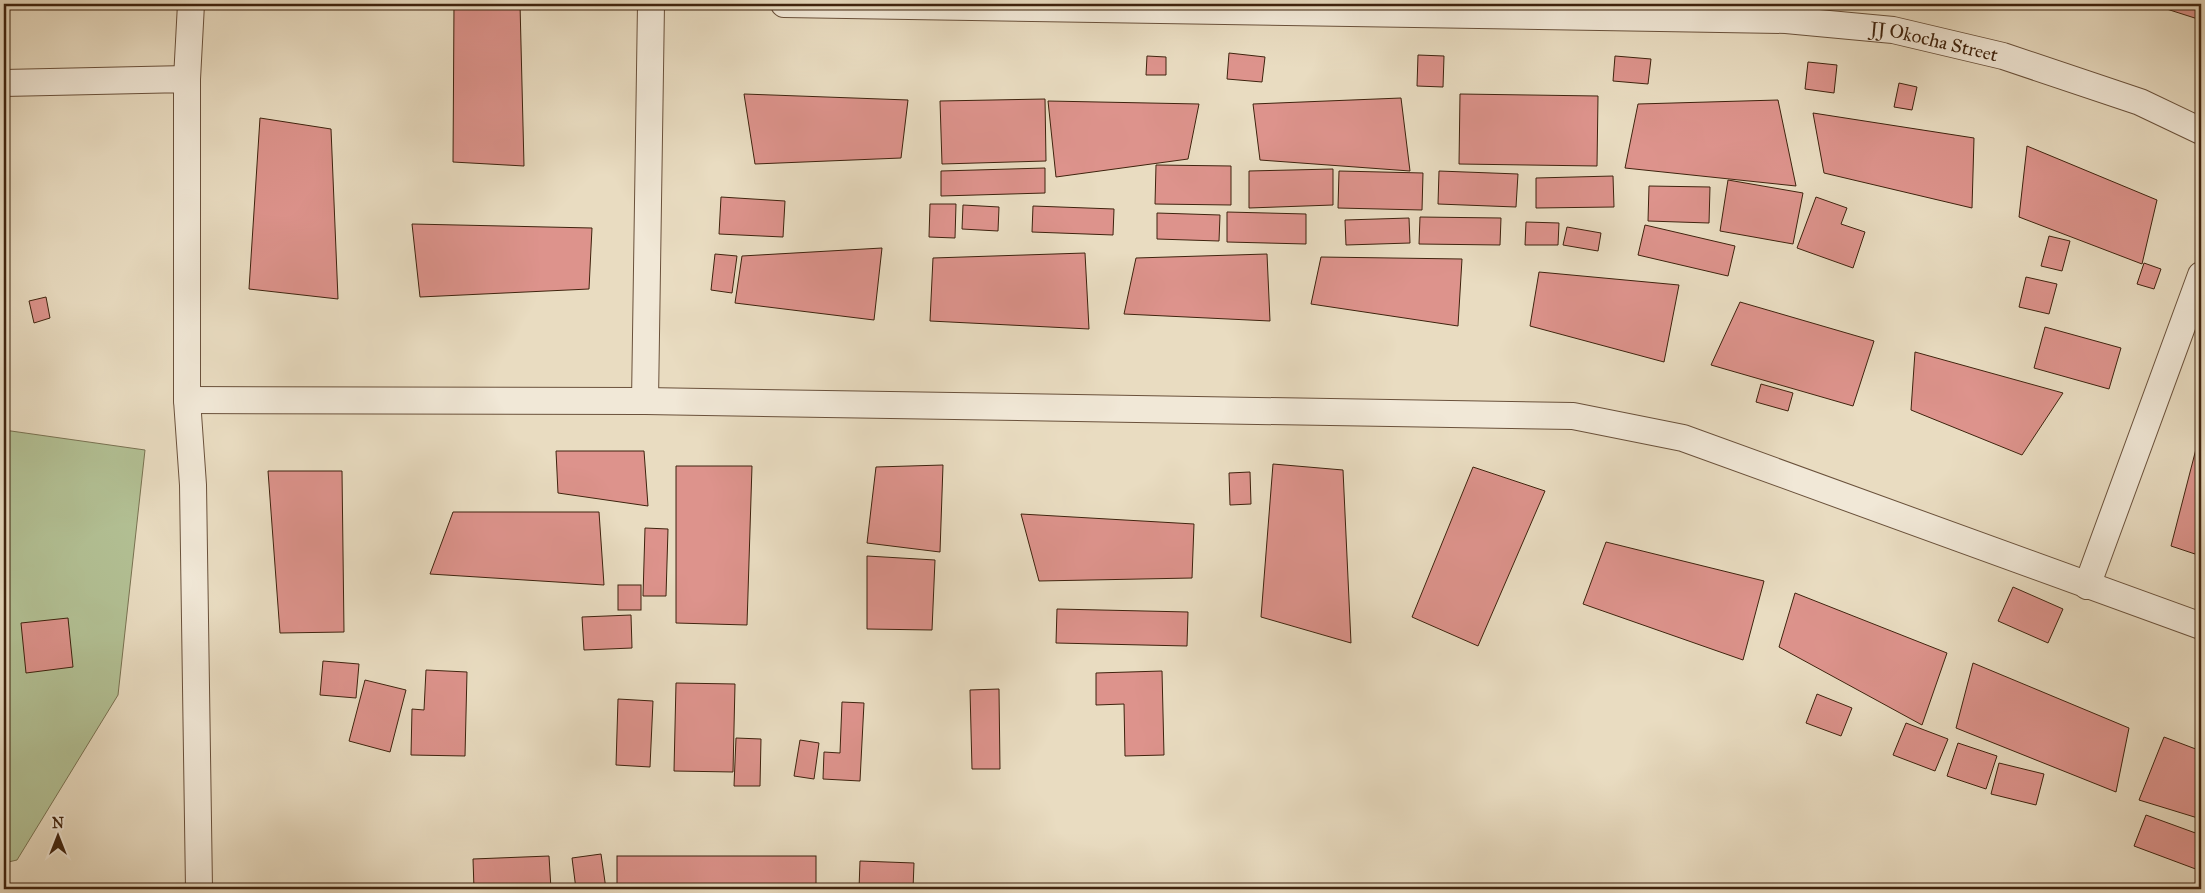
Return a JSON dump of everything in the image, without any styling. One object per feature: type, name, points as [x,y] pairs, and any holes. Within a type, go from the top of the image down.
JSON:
[{"type":"street","points":[[191,4],[187,79],[187,400],[193,485],[199,889]]},
{"type":"street","points":[[646,402],[651,4]]},
{"type":"street","name":"JJ Okocha Street","points":[[784,4],[1786,20],[1893,30],[2003,56],[2140,102],[2201,131]]},
{"type":"street","points":[[4,83],[187,79]]},
{"type":"street","points":[[2088,586],[2201,275]]},
{"type":"street","points":[[187,400],[646,402],[1573,416],[1684,438],[2201,626]]},
{"type":"green space","points":[[4,430],[145,450],[118,695],[17,860],[4,863]]},
{"type":"building","points":[[454,4],[520,4],[524,166],[453,162]]},
{"type":"building","points":[[2151,4],[2201,4],[2201,20]]},
{"type":"building","points":[[1229,53],[1265,57],[1262,82],[1227,79]]},
{"type":"building","points":[[1418,55],[1444,56],[1443,87],[1417,86]]},
{"type":"building","points":[[1147,56],[1166,57],[1166,75],[1146,75]]},
{"type":"building","points":[[1615,56],[1651,59],[1648,84],[1613,81]]},
{"type":"building","points":[[1808,62],[1837,65],[1834,93],[1805,89]]},
{"type":"building","points":[[1899,83],[1917,87],[1912,110],[1894,107]]},
{"type":"building","points":[[744,94],[908,100],[901,158],[755,164]]},
{"type":"building","points":[[1460,94],[1598,96],[1597,166],[1459,164]]},
{"type":"building","points":[[1401,98],[1410,171],[1260,160],[1253,104]]},
{"type":"building","points":[[1045,99],[1046,161],[942,164],[940,101]]},
{"type":"building","points":[[1778,100],[1796,186],[1625,168],[1638,104]]},
{"type":"building","points":[[1048,101],[1199,104],[1188,159],[1056,177]]},
{"type":"building","points":[[1813,113],[1974,138],[1972,208],[1824,173]]},
{"type":"building","points":[[260,118],[331,129],[338,299],[249,289]]},
{"type":"building","points":[[2027,146],[2157,200],[2142,264],[2019,217]]},
{"type":"building","points":[[1156,165],[1231,166],[1231,205],[1155,204]]},
{"type":"building","points":[[1045,168],[1045,193],[941,196],[941,171]]},
{"type":"building","points":[[1333,169],[1333,205],[1249,208],[1249,171]]},
{"type":"building","points":[[1339,171],[1423,173],[1422,210],[1338,208]]},
{"type":"building","points":[[1439,171],[1518,174],[1516,207],[1438,204]]},
{"type":"building","points":[[1613,176],[1614,207],[1536,208],[1536,178]]},
{"type":"building","points":[[1728,180],[1803,193],[1793,244],[1720,231]]},
{"type":"building","points":[[1649,186],[1710,187],[1709,223],[1648,221]]},
{"type":"building","points":[[721,197],[785,201],[783,237],[719,234]]},
{"type":"building","points":[[1816,197],[1847,208],[1841,224],[1865,232],[1853,268],[1797,248]]},
{"type":"building","points":[[930,204],[956,204],[955,238],[929,237]]},
{"type":"building","points":[[963,205],[999,207],[998,231],[962,229]]},
{"type":"building","points":[[1033,206],[1114,209],[1113,235],[1032,232]]},
{"type":"building","points":[[1227,212],[1306,214],[1306,244],[1227,242]]},
{"type":"building","points":[[1157,213],[1220,215],[1219,241],[1157,239]]},
{"type":"building","points":[[1420,217],[1501,218],[1500,245],[1419,244]]},
{"type":"building","points":[[1409,218],[1410,243],[1346,245],[1345,220]]},
{"type":"building","points":[[1526,222],[1559,223],[1558,245],[1525,245]]},
{"type":"building","points":[[412,224],[592,228],[589,289],[420,297]]},
{"type":"building","points":[[1645,225],[1735,246],[1728,276],[1638,255]]},
{"type":"building","points":[[1567,227],[1601,233],[1598,251],[1563,245]]},
{"type":"building","points":[[2049,236],[2070,241],[2062,271],[2041,266]]},
{"type":"building","points":[[882,248],[874,320],[735,303],[742,256]]},
{"type":"building","points":[[1085,253],[1089,329],[930,321],[933,258]]},
{"type":"building","points":[[715,254],[737,256],[732,293],[711,290]]},
{"type":"building","points":[[1267,254],[1270,321],[1124,314],[1136,258]]},
{"type":"building","points":[[1321,257],[1462,259],[1458,326],[1311,304]]},
{"type":"building","points":[[2144,263],[2161,269],[2154,289],[2137,284]]},
{"type":"building","points":[[1539,272],[1679,285],[1664,362],[1530,326]]},
{"type":"building","points":[[2026,277],[2057,284],[2049,314],[2019,307]]},
{"type":"building","points":[[46,297],[50,318],[34,323],[29,301]]},
{"type":"building","points":[[1740,302],[1874,341],[1853,406],[1711,365]]},
{"type":"building","points":[[2045,327],[2121,348],[2109,389],[2034,368]]},
{"type":"building","points":[[1915,352],[2063,393],[2022,455],[1911,410]]},
{"type":"building","points":[[1761,384],[1793,393],[1788,411],[1756,402]]},
{"type":"building","points":[[2196,449],[2201,451],[2201,556],[2171,546]]},
{"type":"building","points":[[556,451],[644,451],[648,506],[558,493]]},
{"type":"building","points":[[1273,464],[1343,470],[1351,643],[1261,617]]},
{"type":"building","points":[[943,465],[940,552],[867,543],[876,467]]},
{"type":"building","points":[[676,466],[752,466],[747,625],[676,623]]},
{"type":"building","points":[[1473,467],[1545,491],[1478,646],[1412,617]]},
{"type":"building","points":[[268,471],[342,471],[344,632],[280,633]]},
{"type":"building","points":[[1250,472],[1251,504],[1230,505],[1229,473]]},
{"type":"building","points":[[453,512],[599,512],[604,585],[430,574]]},
{"type":"building","points":[[1021,514],[1194,524],[1192,578],[1039,581]]},
{"type":"building","points":[[645,528],[668,529],[666,596],[643,596]]},
{"type":"building","points":[[1606,542],[1764,581],[1743,660],[1583,604]]},
{"type":"building","points":[[867,556],[935,560],[932,630],[867,629]]},
{"type":"building","points":[[618,585],[641,585],[641,610],[618,610]]},
{"type":"building","points":[[2013,587],[2063,609],[2048,643],[1998,621]]},
{"type":"building","points":[[1795,593],[1947,653],[1922,725],[1779,647]]},
{"type":"building","points":[[1057,609],[1188,612],[1187,646],[1056,643]]},
{"type":"building","points":[[631,615],[632,648],[584,650],[582,617]]},
{"type":"building","points":[[68,618],[73,667],[26,673],[21,623]]},
{"type":"building","points":[[323,661],[359,664],[356,698],[320,695]]},
{"type":"building","points":[[1973,663],[2129,728],[2116,792],[1956,728]]},
{"type":"building","points":[[426,670],[467,672],[465,756],[411,755],[412,709],[424,710]]},
{"type":"building","points":[[1162,671],[1164,755],[1125,756],[1124,704],[1096,705],[1096,673]]},
{"type":"building","points":[[365,680],[406,690],[390,752],[349,741]]},
{"type":"building","points":[[676,683],[735,684],[733,772],[674,771]]},
{"type":"building","points":[[999,689],[1000,769],[972,769],[970,690]]},
{"type":"building","points":[[1817,694],[1852,708],[1841,736],[1806,723]]},
{"type":"building","points":[[618,699],[653,701],[650,767],[616,765]]},
{"type":"building","points":[[842,702],[864,703],[860,781],[823,779],[824,752],[840,753]]},
{"type":"building","points":[[1906,723],[1948,739],[1935,771],[1893,755]]},
{"type":"building","points":[[2164,737],[2201,751],[2201,819],[2139,800]]},
{"type":"building","points":[[736,738],[761,739],[760,786],[734,786]]},
{"type":"building","points":[[800,740],[819,743],[814,779],[794,776]]},
{"type":"building","points":[[1958,743],[1997,756],[1986,789],[1947,776]]},
{"type":"building","points":[[1999,763],[2044,774],[2036,805],[1991,794]]},
{"type":"building","points":[[2146,815],[2201,835],[2201,871],[2134,846]]},
{"type":"building","points":[[601,854],[606,889],[576,889],[572,858]]},
{"type":"building","points":[[549,856],[551,889],[474,889],[473,859]]},
{"type":"building","points":[[617,856],[816,856],[816,889],[617,889]]},
{"type":"building","points":[[860,861],[914,863],[913,889],[859,889]]}]
